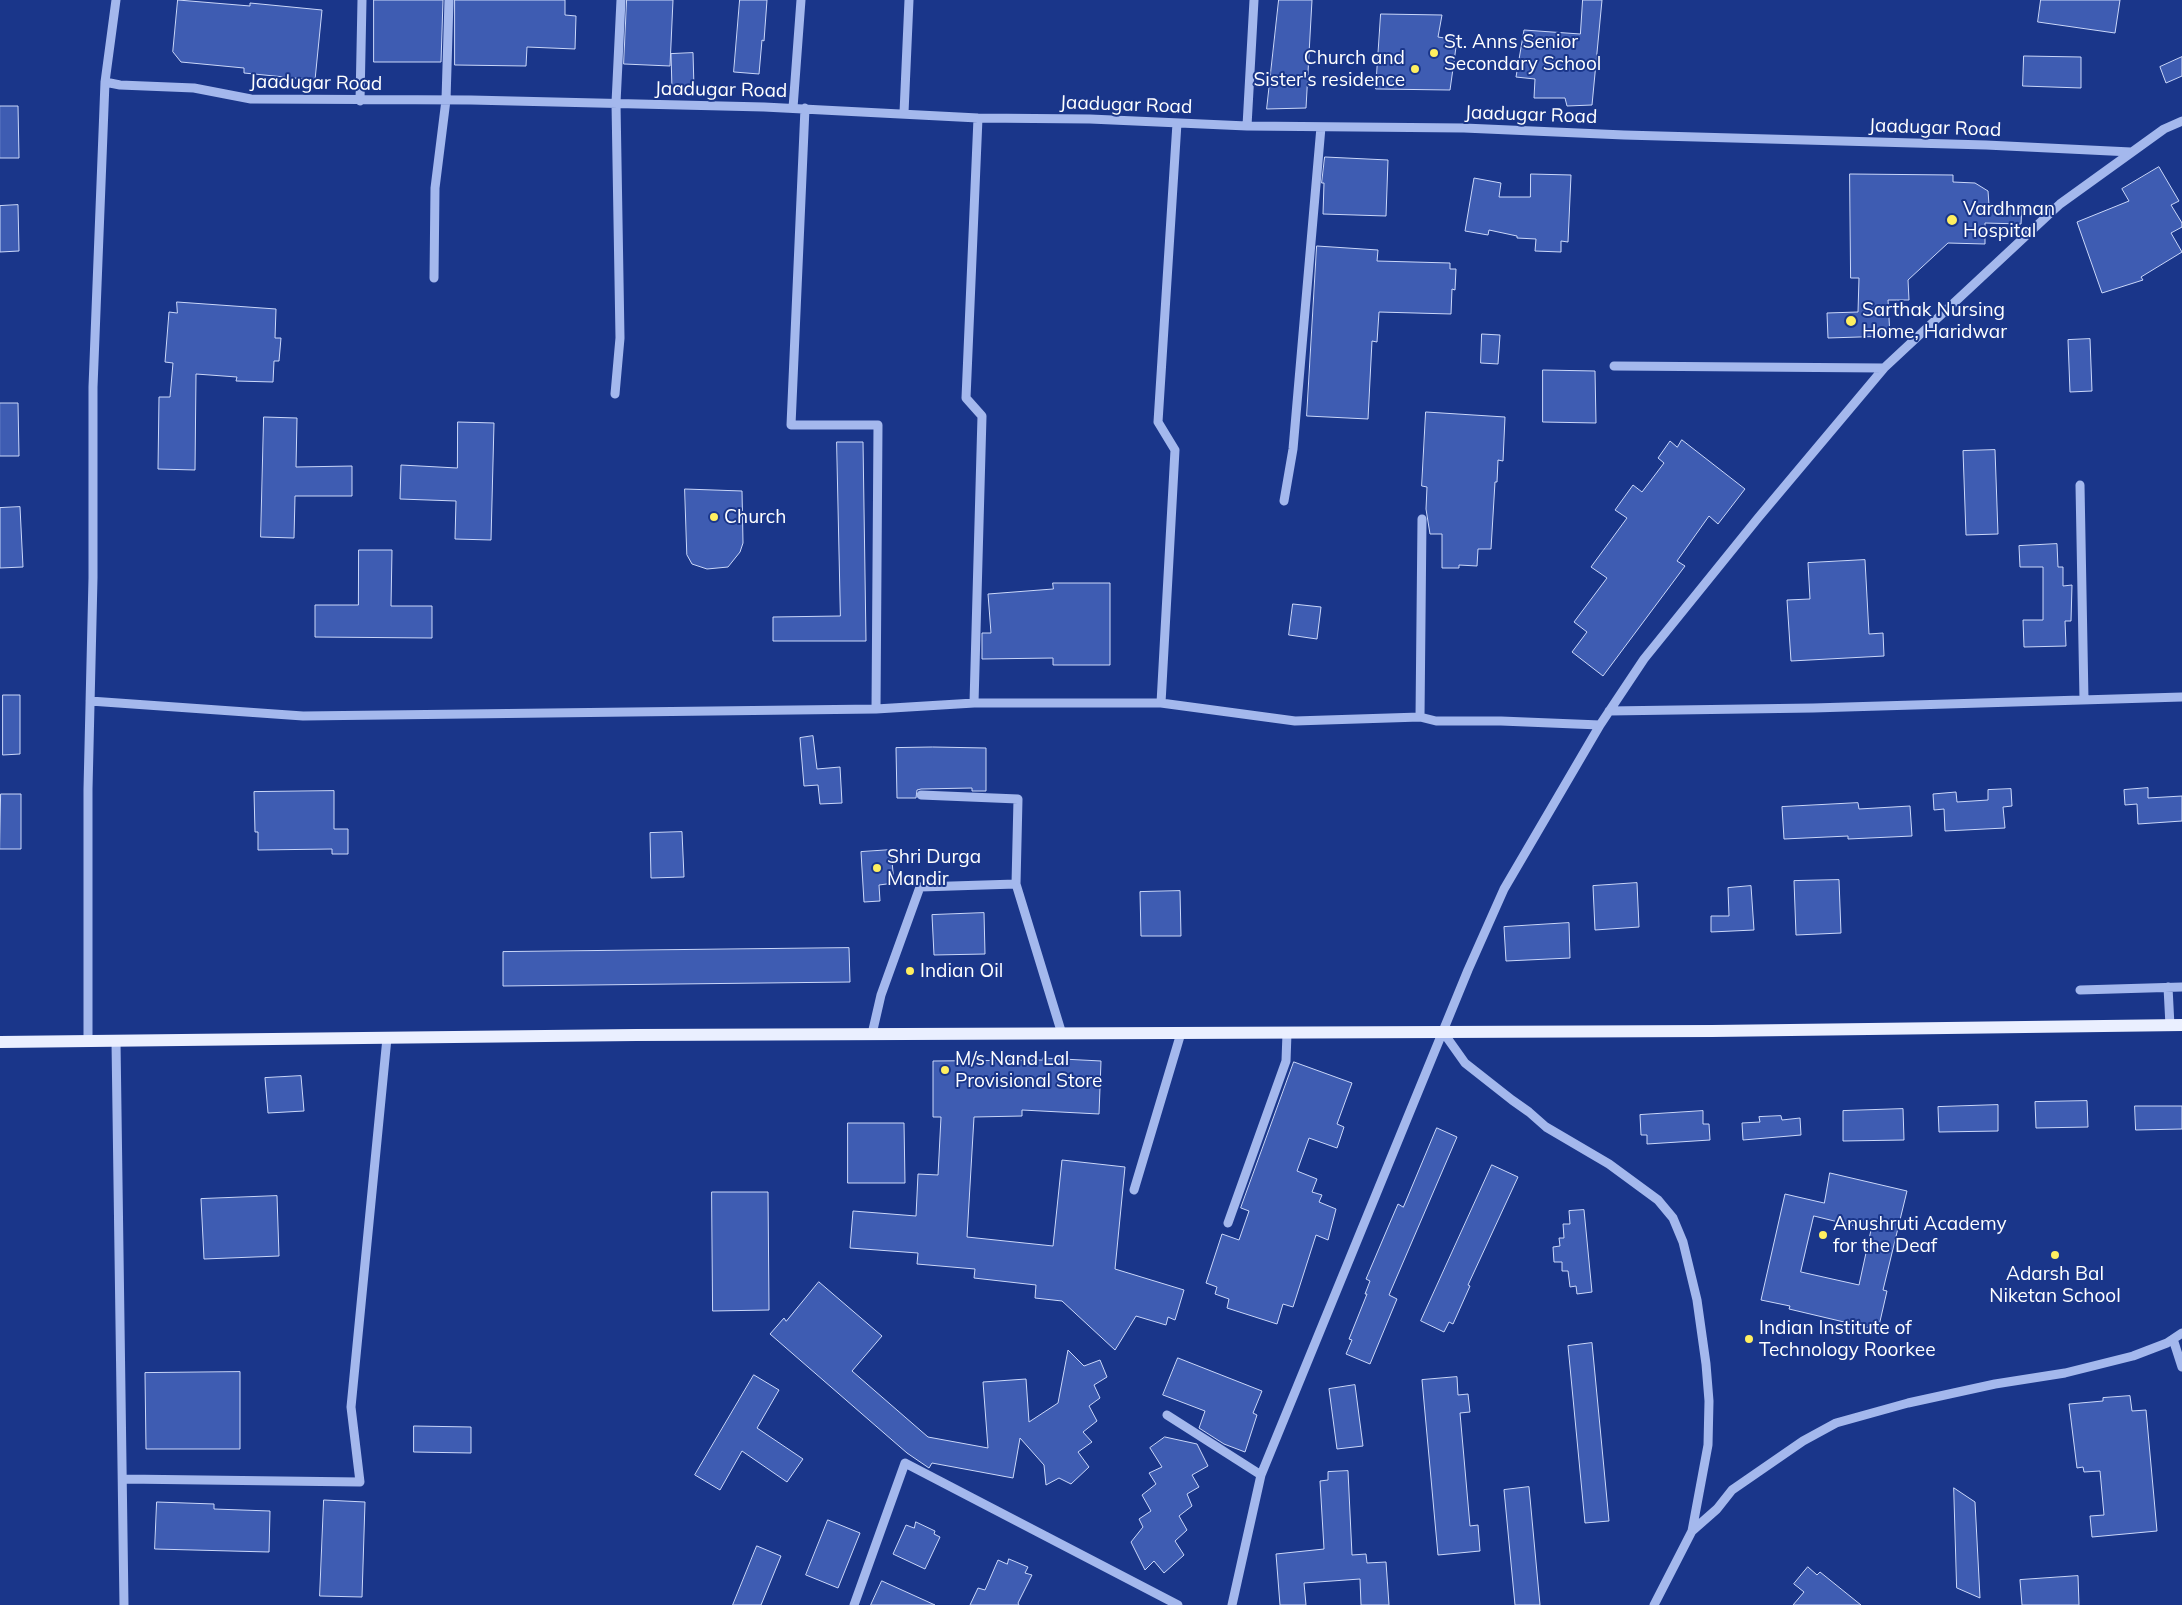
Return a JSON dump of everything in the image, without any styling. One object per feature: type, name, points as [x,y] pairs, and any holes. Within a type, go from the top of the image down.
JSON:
[{"type":"main road","points":[[0,1042],[2176,1025]]},
{"type":"street","points":[[88,1041],[88,789],[93,578],[93,387],[105,82],[116,0]]},
{"type":"street","points":[[360,101],[362,0]]},
{"type":"street","points":[[434,278],[435,188],[446,100],[449,0]]},
{"type":"street","points":[[615,394],[620,338],[616,103],[621,0]]},
{"type":"street","points":[[793,108],[801,0]]},
{"type":"street","points":[[904,113],[909,0]]},
{"type":"street","points":[[1247,126],[1254,0]]},
{"type":"street","name":"Jaadugar Road","points":[[105,82],[120,85],[194,88],[251,99],[446,100],[805,108],[978,118],[1247,126],[1464,128],[1624,135],[1986,145],[2131,152]]},
{"type":"street","points":[[805,108],[791,425],[878,425],[876,709]]},
{"type":"street","points":[[974,703],[982,416],[966,398],[978,118]]},
{"type":"street","points":[[1232,1605],[1261,1475],[1442,1032],[1504,889],[1600,724],[1644,659],[1884,368],[2060,204],[2164,129],[2182,121]]},
{"type":"street","points":[[1161,703],[1175,450],[1158,422],[1176,123]]},
{"type":"street","points":[[1284,501],[1293,449],[1321,127]]},
{"type":"street","points":[[1614,366],[1884,368]]},
{"type":"street","points":[[2080,485],[2084,700]]},
{"type":"street","points":[[1420,717],[1422,519]]},
{"type":"street","points":[[1609,711],[1813,708],[2182,697]]},
{"type":"street","points":[[90,701],[303,716],[876,709],[974,703],[1161,703],[1294,721],[1420,717],[1436,721],[1600,724]]},
{"type":"street","points":[[921,795],[1018,799],[1016,884],[1062,1034]]},
{"type":"street","points":[[872,1034],[881,995],[920,887],[1016,884]]},
{"type":"street","points":[[2168,987],[2176,1025]]},
{"type":"street","points":[[2080,990],[2182,987]]},
{"type":"street","points":[[1442,1032],[1464,1063],[1530,1112],[1546,1127],[1608,1164],[1658,1200],[1673,1218],[1682,1242],[1696,1300],[1706,1364],[1709,1401],[1706,1453],[1692,1531],[1654,1605]]},
{"type":"street","points":[[1134,1190],[1182,1033]]},
{"type":"street","points":[[1228,1224],[1286,1061],[1287,1033]]},
{"type":"street","points":[[124,1479],[360,1482],[351,1407],[387,1038]]},
{"type":"street","points":[[116,1041],[124,1479],[124,1605]]},
{"type":"street","points":[[1692,1531],[1717,1509],[1732,1490],[1803,1441],[1836,1423],[1995,1384],[2065,1373],[2133,1356],[2166,1343],[2182,1333]]},
{"type":"street","points":[[2172,1339],[2182,1368]]},
{"type":"street","points":[[1167,1415],[1261,1475]]},
{"type":"street","points":[[854,1605],[905,1463],[1178,1605]]},
{"type":"building","points":[[178,0],[250,6],[250,3],[322,10],[315,80],[244,73],[244,68],[181,62],[173,52]]},
{"type":"building","points":[[374,0],[443,0],[441,62],[374,62]]},
{"type":"building","points":[[455,0],[565,0],[565,15],[576,16],[575,49],[527,47],[526,66],[455,65]]},
{"type":"building","points":[[627,0],[673,0],[670,66],[624,64]]},
{"type":"building","points":[[740,0],[767,0],[759,74],[734,72]]},
{"type":"building","points":[[1279,0],[1312,0],[1306,108],[1267,109]]},
{"type":"building","points":[[1583,0],[1602,0],[1592,105],[1567,106],[1565,98],[1534,98],[1535,79],[1516,77],[1524,30],[1580,34]]},
{"type":"building","points":[[2041,0],[2120,0],[2115,33],[2038,22]]},
{"type":"building","name":"Church and Sister's residence","points":[[1381,14],[1442,15],[1438,37],[1457,40],[1450,90],[1376,89]]},
{"type":"building","points":[[693,53],[694,88],[672,89],[671,54]]},
{"type":"building","points":[[2024,56],[2081,57],[2081,88],[2023,86]]},
{"type":"building","points":[[2182,57],[2182,76],[2166,83],[2160,67]]},
{"type":"building","points":[[0,106],[18,106],[19,158],[0,158]]},
{"type":"building","points":[[1325,157],[1388,160],[1386,216],[1323,214],[1324,183],[1322,183]]},
{"type":"building","points":[[2159,167],[2179,201],[2171,205],[2182,223],[2182,227],[2171,233],[2182,252],[2141,277],[2143,280],[2102,293],[2077,222],[2129,201],[2122,189]]},
{"type":"building","points":[[1531,174],[1571,175],[1568,242],[1561,241],[1561,252],[1535,251],[1536,239],[1517,238],[1517,236],[1489,230],[1488,235],[1465,231],[1474,178],[1501,183],[1499,197],[1530,197]]},
{"type":"building","points":[[1850,174],[1953,175],[1953,182],[1975,183],[1988,191],[1989,205],[2022,206],[2021,224],[1985,223],[1985,244],[1948,243],[1908,280],[1909,300],[1888,300],[1890,336],[1828,338],[1827,313],[1858,312],[1859,278],[1851,278]]},
{"type":"building","points":[[18,205],[19,251],[0,252],[0,206]]},
{"type":"building","points":[[1317,246],[1378,250],[1377,261],[1450,263],[1450,269],[1456,269],[1455,290],[1452,289],[1451,314],[1379,312],[1377,342],[1372,341],[1368,419],[1307,416]]},
{"type":"building","points":[[177,302],[276,309],[275,338],[281,338],[279,361],[274,361],[273,382],[236,381],[237,377],[196,374],[195,470],[158,469],[159,397],[170,397],[173,363],[165,362],[169,312],[177,313]]},
{"type":"building","points":[[1482,334],[1500,335],[1498,364],[1481,363]]},
{"type":"building","points":[[2090,339],[2092,391],[2070,392],[2068,340]]},
{"type":"building","points":[[1543,370],[1595,371],[1596,423],[1543,422]]},
{"type":"building","points":[[0,403],[18,403],[19,456],[0,456]]},
{"type":"building","points":[[1426,412],[1505,417],[1503,461],[1498,460],[1497,482],[1495,482],[1491,549],[1478,549],[1477,566],[1459,565],[1459,568],[1442,568],[1442,534],[1430,534],[1426,509],[1427,487],[1422,486]]},
{"type":"building","points":[[264,417],[297,418],[296,467],[352,466],[352,496],[295,496],[294,538],[261,537]]},
{"type":"building","points":[[458,422],[494,423],[491,540],[455,539],[456,501],[400,499],[401,465],[457,468]]},
{"type":"building","points":[[1682,440],[1745,489],[1718,524],[1709,516],[1677,561],[1685,566],[1603,676],[1572,652],[1587,632],[1574,622],[1607,578],[1591,567],[1627,518],[1615,510],[1633,485],[1642,492],[1664,463],[1658,458],[1670,441],[1677,447]]},
{"type":"building","points":[[837,442],[863,442],[866,641],[773,641],[773,617],[840,616]]},
{"type":"building","points":[[1995,450],[1998,534],[1966,535],[1963,451]]},
{"type":"building","name":"Church","points":[[685,489],[742,491],[743,543],[740,552],[728,567],[707,569],[692,564],[687,555]]},
{"type":"building","points":[[20,507],[23,567],[0,568],[0,508]]},
{"type":"building","points":[[2057,544],[2058,567],[2063,567],[2063,586],[2072,585],[2071,621],[2065,621],[2066,646],[2024,647],[2023,620],[2043,620],[2043,567],[2020,567],[2019,546]]},
{"type":"building","points":[[359,550],[392,550],[391,606],[432,606],[432,638],[315,637],[315,605],[358,605]]},
{"type":"building","points":[[1865,560],[1869,634],[1883,633],[1884,656],[1791,661],[1787,600],[1810,599],[1808,563]]},
{"type":"building","points":[[1053,583],[1110,583],[1110,665],[1053,665],[1053,658],[982,659],[982,633],[991,633],[988,594],[1053,589]]},
{"type":"building","points":[[1293,604],[1321,607],[1317,639],[1289,635]]},
{"type":"building","points":[[3,695],[20,695],[20,754],[3,755]]},
{"type":"building","points":[[813,736],[817,769],[840,767],[842,803],[820,804],[818,785],[804,786],[800,738]]},
{"type":"building","points":[[896,748],[986,748],[986,791],[972,791],[972,788],[921,789],[917,790],[916,798],[897,798]]},
{"type":"building","points":[[2148,788],[2148,798],[2182,796],[2182,821],[2138,824],[2137,804],[2125,805],[2124,790]]},
{"type":"building","points":[[2011,789],[2012,806],[2003,807],[2005,828],[1945,831],[1944,809],[1934,810],[1933,794],[1956,792],[1957,802],[1988,800],[1988,790]]},
{"type":"building","points":[[334,791],[334,829],[348,829],[348,854],[332,854],[332,849],[258,850],[258,832],[255,832],[254,792]]},
{"type":"building","points":[[1,794],[21,794],[21,849],[0,849]]},
{"type":"building","points":[[1858,803],[1859,809],[1910,806],[1912,836],[1784,839],[1782,807]]},
{"type":"building","points":[[682,832],[684,877],[651,878],[650,833]]},
{"type":"building","name":"Shri Durga Mandir","points":[[891,850],[894,883],[879,885],[880,901],[864,902],[861,852]]},
{"type":"building","points":[[1839,880],[1841,933],[1796,935],[1794,881]]},
{"type":"building","points":[[1637,883],[1639,927],[1595,930],[1593,886]]},
{"type":"building","points":[[1751,886],[1754,930],[1711,932],[1711,916],[1729,916],[1728,888]]},
{"type":"building","points":[[1180,891],[1181,936],[1141,936],[1140,892]]},
{"type":"building","points":[[984,913],[985,954],[934,955],[932,915]]},
{"type":"building","points":[[1569,923],[1570,958],[1506,961],[1504,927]]},
{"type":"building","points":[[849,948],[850,982],[503,986],[503,952]]},
{"type":"building","points":[[1043,1058],[1101,1061],[1099,1114],[1022,1110],[1022,1116],[974,1117],[967,1237],[1053,1246],[1062,1160],[1125,1167],[1115,1269],[1184,1290],[1175,1320],[1168,1317],[1166,1325],[1136,1316],[1115,1350],[1062,1301],[1035,1298],[1036,1285],[974,1278],[975,1269],[917,1264],[918,1253],[850,1248],[853,1211],[916,1216],[918,1174],[938,1175],[941,1117],[933,1117],[933,1061],[1043,1060]]},
{"type":"building","points":[[1294,1062],[1352,1083],[1337,1124],[1344,1127],[1337,1148],[1309,1138],[1297,1171],[1317,1179],[1312,1192],[1322,1195],[1319,1202],[1336,1209],[1328,1240],[1316,1235],[1293,1307],[1283,1304],[1277,1324],[1227,1308],[1229,1299],[1215,1294],[1217,1287],[1206,1283],[1222,1234],[1239,1240],[1249,1211],[1241,1208]]},
{"type":"building","points":[[301,1076],[304,1111],[268,1113],[265,1078]]},
{"type":"building","points":[[2087,1101],[2088,1127],[2036,1128],[2035,1102]]},
{"type":"building","points":[[1998,1105],[1998,1131],[1939,1132],[1938,1107]]},
{"type":"building","points":[[2135,1106],[2182,1106],[2182,1129],[2136,1130]]},
{"type":"building","points":[[1903,1109],[1904,1140],[1843,1141],[1843,1111]]},
{"type":"building","points":[[1703,1111],[1703,1124],[1709,1124],[1710,1140],[1647,1144],[1647,1135],[1641,1135],[1640,1115]]},
{"type":"building","points":[[1781,1116],[1782,1120],[1800,1118],[1801,1135],[1743,1140],[1742,1123],[1760,1122],[1759,1117]]},
{"type":"building","points":[[848,1123],[904,1123],[905,1183],[848,1183]]},
{"type":"building","points":[[1437,1128],[1457,1137],[1389,1295],[1397,1299],[1370,1364],[1346,1354],[1352,1340],[1349,1339],[1367,1294],[1365,1294],[1370,1281],[1366,1279],[1398,1204],[1403,1207]]},
{"type":"building","points":[[1492,1165],[1518,1177],[1468,1285],[1470,1286],[1453,1324],[1449,1322],[1444,1332],[1421,1321]]},
{"type":"building","points":[[1830,1173],[1907,1191],[1883,1290],[1887,1291],[1878,1330],[1789,1309],[1790,1306],[1761,1300],[1785,1194],[1824,1203]],"holes":[[[1814,1216],[1871,1230],[1859,1285],[1801,1272]]]},
{"type":"building","points":[[712,1192],[768,1192],[769,1310],[713,1311]]},
{"type":"building","points":[[277,1196],[279,1256],[204,1259],[201,1199]]},
{"type":"building","points":[[1584,1210],[1592,1292],[1577,1294],[1576,1286],[1570,1287],[1568,1271],[1562,1271],[1562,1262],[1554,1262],[1553,1247],[1560,1246],[1559,1238],[1564,1238],[1563,1224],[1570,1224],[1569,1211]]},
{"type":"building","points":[[819,1282],[882,1336],[852,1371],[928,1437],[988,1448],[983,1382],[1026,1379],[1029,1422],[1058,1403],[1068,1350],[1084,1366],[1100,1360],[1107,1377],[1094,1385],[1100,1398],[1089,1406],[1097,1421],[1083,1432],[1092,1442],[1078,1452],[1089,1467],[1071,1484],[1059,1478],[1046,1485],[1044,1465],[1020,1438],[1013,1478],[932,1463],[929,1468],[907,1453],[770,1334],[784,1318],[786,1321]]},
{"type":"building","points":[[1592,1343],[1609,1521],[1585,1523],[1568,1346]]},
{"type":"building","points":[[1178,1358],[1262,1391],[1253,1413],[1257,1415],[1245,1452],[1224,1444],[1199,1428],[1205,1411],[1163,1395]]},
{"type":"building","points":[[240,1372],[240,1449],[146,1449],[145,1373]]},
{"type":"building","points":[[754,1375],[779,1390],[757,1428],[803,1459],[787,1482],[742,1451],[720,1490],[695,1475]]},
{"type":"building","points":[[1457,1377],[1458,1395],[1468,1394],[1470,1412],[1460,1413],[1470,1526],[1478,1525],[1480,1551],[1438,1555],[1422,1380]]},
{"type":"building","points":[[1355,1385],[1363,1446],[1337,1449],[1329,1389]]},
{"type":"building","points":[[2130,1396],[2132,1411],[2146,1410],[2157,1531],[2092,1537],[2090,1516],[2104,1515],[2100,1471],[2084,1472],[2083,1467],[2077,1468],[2069,1404],[2103,1401],[2103,1398]]},
{"type":"building","points":[[414,1426],[471,1427],[471,1453],[414,1452]]},
{"type":"building","points":[[1165,1437],[1197,1444],[1208,1466],[1192,1475],[1199,1487],[1187,1494],[1192,1506],[1179,1516],[1187,1530],[1175,1541],[1184,1555],[1164,1573],[1154,1561],[1145,1570],[1131,1542],[1143,1527],[1139,1519],[1151,1511],[1142,1495],[1156,1484],[1149,1473],[1162,1467],[1150,1448]]},
{"type":"building","points":[[1348,1471],[1352,1555],[1366,1554],[1367,1563],[1386,1562],[1389,1605],[1361,1605],[1360,1579],[1304,1583],[1306,1605],[1280,1605],[1276,1554],[1324,1549],[1320,1481],[1328,1480],[1328,1472]]},
{"type":"building","points":[[1529,1487],[1540,1605],[1515,1605],[1504,1490]]},
{"type":"building","points":[[1954,1488],[1975,1502],[1980,1598],[1957,1588]]},
{"type":"building","points":[[324,1500],[365,1502],[362,1597],[320,1596]]},
{"type":"building","points":[[157,1502],[214,1504],[214,1509],[270,1511],[269,1552],[155,1549]]},
{"type":"building","points":[[828,1520],[860,1533],[838,1588],[806,1575]]},
{"type":"building","points":[[916,1522],[935,1531],[934,1534],[940,1537],[925,1569],[893,1554],[906,1525],[914,1528]]},
{"type":"building","points":[[757,1546],[781,1556],[761,1605],[733,1605]]},
{"type":"building","points":[[1009,1559],[1028,1567],[1025,1573],[1032,1575],[1018,1603],[1019,1605],[970,1605],[978,1588],[985,1590],[998,1560],[1007,1564]]},
{"type":"building","points":[[1808,1567],[1817,1575],[1820,1572],[1861,1605],[1793,1605],[1804,1592],[1794,1584]]},
{"type":"building","points":[[2078,1576],[2079,1605],[2022,1605],[2020,1580]]},
{"type":"building","points":[[882,1581],[935,1605],[871,1605]]},
{"type":"place","name":"St. Anns Senior Secondary School","points":[[1434,53]]},
{"type":"place","name":"Church and Sister's residence","points":[[1415,69]]},
{"type":"place","name":"Vardhman Hospital","points":[[1952,220]]},
{"type":"place","name":"Sarthak Nursing Home, Haridwar","points":[[1851,321]]},
{"type":"place","name":"Church","points":[[714,517]]},
{"type":"place","name":"Shri Durga Mandir","points":[[877,868]]},
{"type":"place","name":"Indian Oil","points":[[910,971]]},
{"type":"place","name":"M/s Nand Lal Provisional Store","points":[[945,1070]]},
{"type":"place","name":"Anushruti Academy for the Deaf","points":[[1823,1235]]},
{"type":"place","name":"Adarsh Bal Niketan School","points":[[2055,1255]]},
{"type":"place","name":"Indian Institute of Technology Roorkee","points":[[1749,1339]]}]
